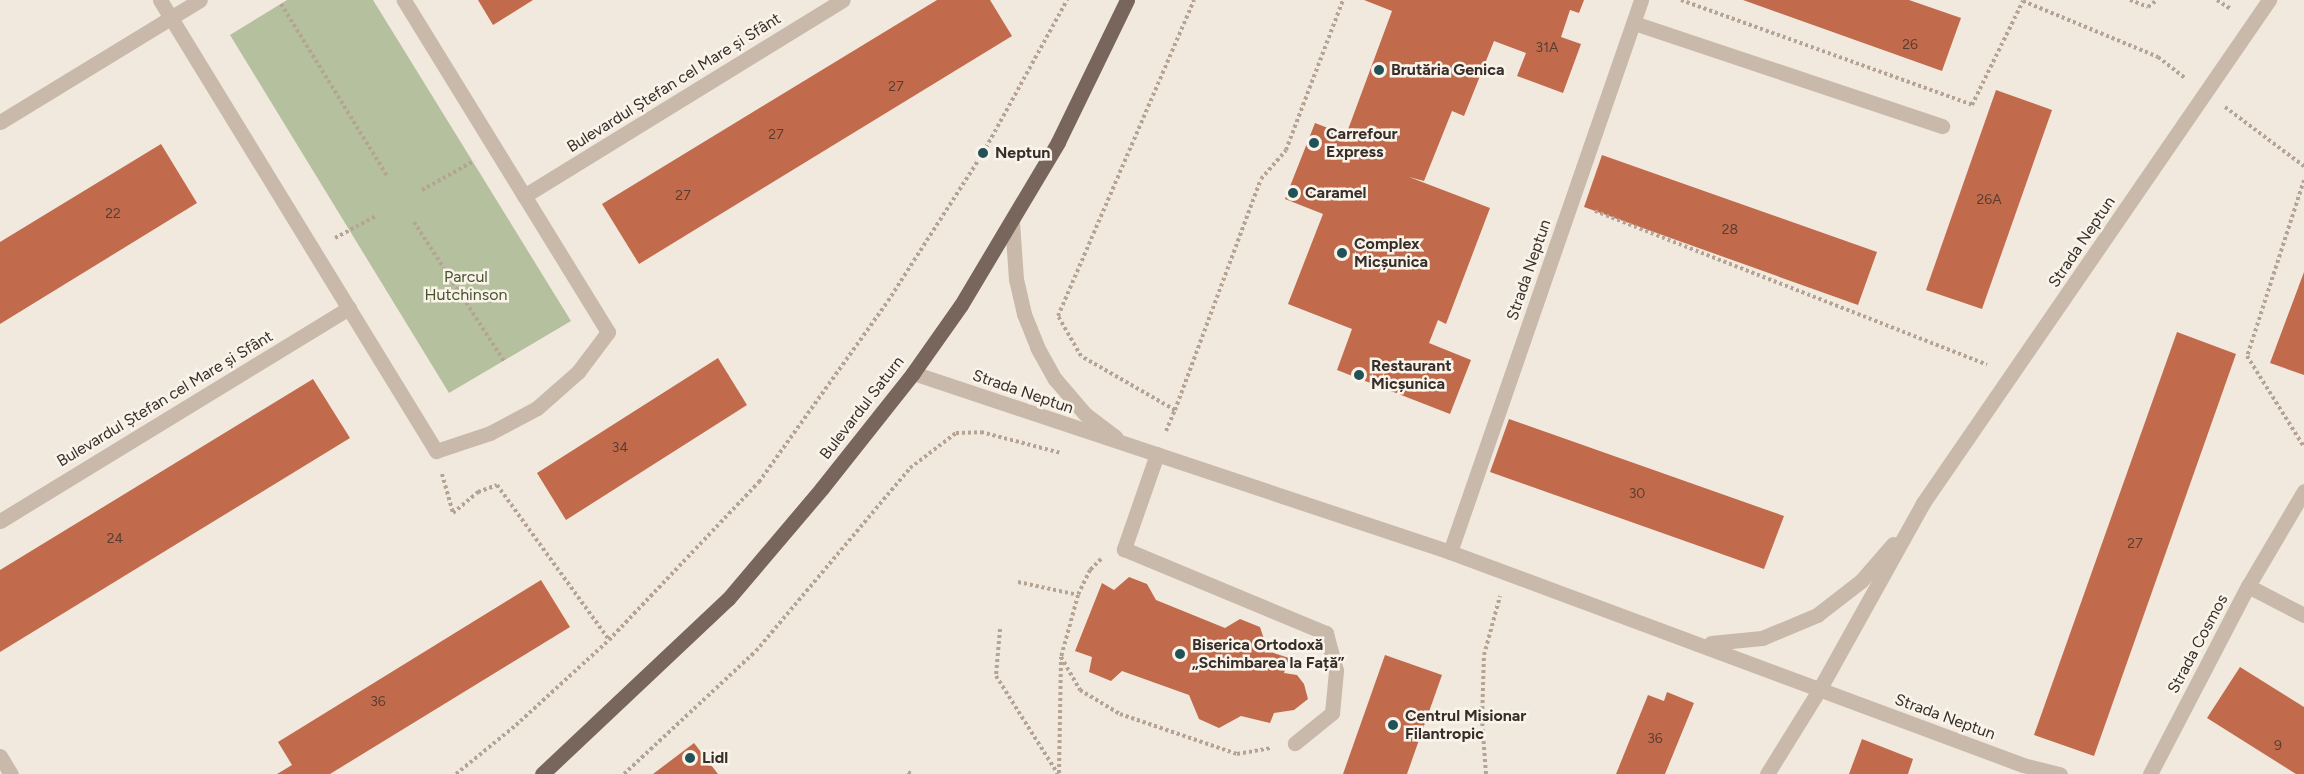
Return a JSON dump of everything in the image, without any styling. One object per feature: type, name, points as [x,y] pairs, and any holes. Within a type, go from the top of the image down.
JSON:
[{"type":"main road","name":"Bulevardul Saturn","points":[[542,774],[728,599],[822,488],[913,373],[961,305],[1058,142],[1127,0]]},
{"type":"street","points":[[160,0],[436,451],[490,433],[537,408],[578,372],[608,332],[404,0]]},
{"type":"street","points":[[0,122],[200,0]]},
{"type":"street","name":"Bulevardul Ștefan cel Mare și Sfânt","points":[[524,196],[842,0]]},
{"type":"street","name":"Strada Neptun","points":[[1450,552],[1641,0]]},
{"type":"street","name":"Strada Neptun","points":[[1701,643],[1762,638],[1817,615],[1879,562],[2013,375],[2269,0]]},
{"type":"street","points":[[1634,23],[1942,126]]},
{"type":"street","name":"Strada Neptun","points":[[1012,222],[1016,279],[1024,314],[1037,347],[1055,379],[1085,414],[1122,442]]},
{"type":"street","name":"Bulevardul Ștefan cel Mare și Sfânt","points":[[0,521],[349,308]]},
{"type":"street","name":"Strada Neptun","points":[[913,373],[1450,552],[1701,643],[1819,690],[2023,765],[2060,774]]},
{"type":"street","points":[[1157,454],[1124,549],[1326,633],[1336,671],[1332,713],[1295,743]]},
{"type":"street","points":[[2248,586],[2304,491]]},
{"type":"street","name":"Strada Neptun","points":[[1819,690],[1923,503]]},
{"type":"street","name":"Strada Cosmos","points":[[2150,774],[2248,586],[2304,615]]},
{"type":"street","points":[[1767,774],[1819,690]]},
{"type":"street","points":[[0,756],[11,774]]},
{"type":"path","points":[[456,774],[516,725],[609,640],[759,482],[888,301],[983,153],[1067,0]]},
{"type":"path","points":[[1175,410],[1081,356],[1058,316],[1194,0]]},
{"type":"path","points":[[1157,454],[1261,179],[1287,150],[1343,0]]},
{"type":"path","points":[[1681,0],[1972,105],[2023,2],[2158,57],[2304,166]]},
{"type":"path","points":[[2130,0],[2148,7],[2157,0]]},
{"type":"path","points":[[281,4],[388,177]]},
{"type":"path","points":[[423,190],[471,163],[493,145]]},
{"type":"path","points":[[2304,180],[2247,356],[2304,447]]},
{"type":"path","points":[[1572,202],[2013,375]]},
{"type":"path","points":[[313,250],[376,216]]},
{"type":"path","points":[[414,222],[504,361]]},
{"type":"path","points":[[624,774],[756,651],[909,468],[956,433],[981,432],[1069,455]]},
{"type":"path","points":[[436,451],[453,513],[478,492],[497,485],[609,640]]},
{"type":"path","points":[[1059,774],[1061,657],[1078,595],[1090,570],[1107,554],[1124,549]]},
{"type":"path","points":[[1486,774],[1482,721],[1484,655],[1507,573]]},
{"type":"path","points":[[1018,582],[1078,595]]},
{"type":"path","points":[[1000,629],[996,676],[1059,774]]},
{"type":"path","points":[[1061,657],[1080,690],[1120,714],[1237,754],[1295,743]]},
{"type":"green space","name":"Parcul Hutchinson","points":[[287,0],[373,0],[571,321],[449,393],[230,35]]},
{"type":"building","points":[[478,0],[533,0],[493,25]]},
{"type":"building","points":[[937,0],[990,0],[1012,36],[639,264],[602,204]]},
{"type":"building","points":[[1364,0],[1584,0],[1579,13],[1570,10],[1561,37],[1581,44],[1563,93],[1517,76],[1526,53],[1494,41],[1464,116],[1452,111],[1424,181],[1409,177],[1490,208],[1446,324],[1438,320],[1429,343],[1471,360],[1450,414],[1337,370],[1352,329],[1288,304],[1323,214],[1285,199],[1315,123],[1346,135],[1392,11]]},
{"type":"building","points":[[1743,0],[1909,0],[1961,18],[1942,71]]},
{"type":"building","points":[[1996,90],[2052,110],[1982,309],[1926,290]]},
{"type":"building","points":[[161,144],[197,203],[0,324],[0,242]]},
{"type":"building","points":[[1602,155],[1877,252],[1858,305],[1584,207]]},
{"type":"building","points":[[2304,272],[2304,375],[2270,363]]},
{"type":"building","points":[[2177,332],[2236,354],[2094,756],[2034,735]]},
{"type":"building","points":[[718,358],[747,405],[566,520],[537,473]]},
{"type":"building","points":[[313,379],[350,438],[0,652],[0,570]]},
{"type":"building","points":[[1509,419],[1784,516],[1764,569],[1490,472]]},
{"type":"building","name":"Biserica Ortodoxă „Schimbarea la Față”","points":[[1129,577],[1147,584],[1156,600],[1225,628],[1240,619],[1260,627],[1268,651],[1289,658],[1284,673],[1297,675],[1304,684],[1308,699],[1294,710],[1274,713],[1270,723],[1241,716],[1219,728],[1199,719],[1189,695],[1122,671],[1111,681],[1089,672],[1092,657],[1075,651],[1102,583],[1114,590]]},
{"type":"building","points":[[541,580],[570,627],[330,774],[277,774],[292,765],[278,742]]},
{"type":"building","name":"Centrul Misionar Filantropic","points":[[1385,655],[1442,675],[1407,774],[1343,774]]},
{"type":"building","points":[[2240,667],[2304,707],[2304,774],[2296,774],[2207,718]]},
{"type":"building","points":[[1667,692],[1694,703],[1665,774],[1616,774],[1648,695],[1664,701]]},
{"type":"building","points":[[1862,739],[1913,759],[1908,774],[1849,774]]},
{"type":"building","name":"Lidl","points":[[694,743],[718,774],[653,774]]},
{"type":"place","name":"Brutăria Genica","points":[[1379,70]]},
{"type":"place","name":"Carrefour Express","points":[[1314,143]]},
{"type":"place","name":"Neptun","points":[[983,153]]},
{"type":"place","name":"Caramel","points":[[1293,193]]},
{"type":"place","name":"Complex Micșunica","points":[[1342,253]]},
{"type":"place","name":"Restaurant Micșunica","points":[[1359,375]]},
{"type":"place","name":"Biserica Ortodoxă „Schimbarea la Față”","points":[[1180,654]]},
{"type":"place","name":"Centrul Misionar Filantropic","points":[[1393,725]]},
{"type":"place","name":"Lidl","points":[[690,758]]}]
